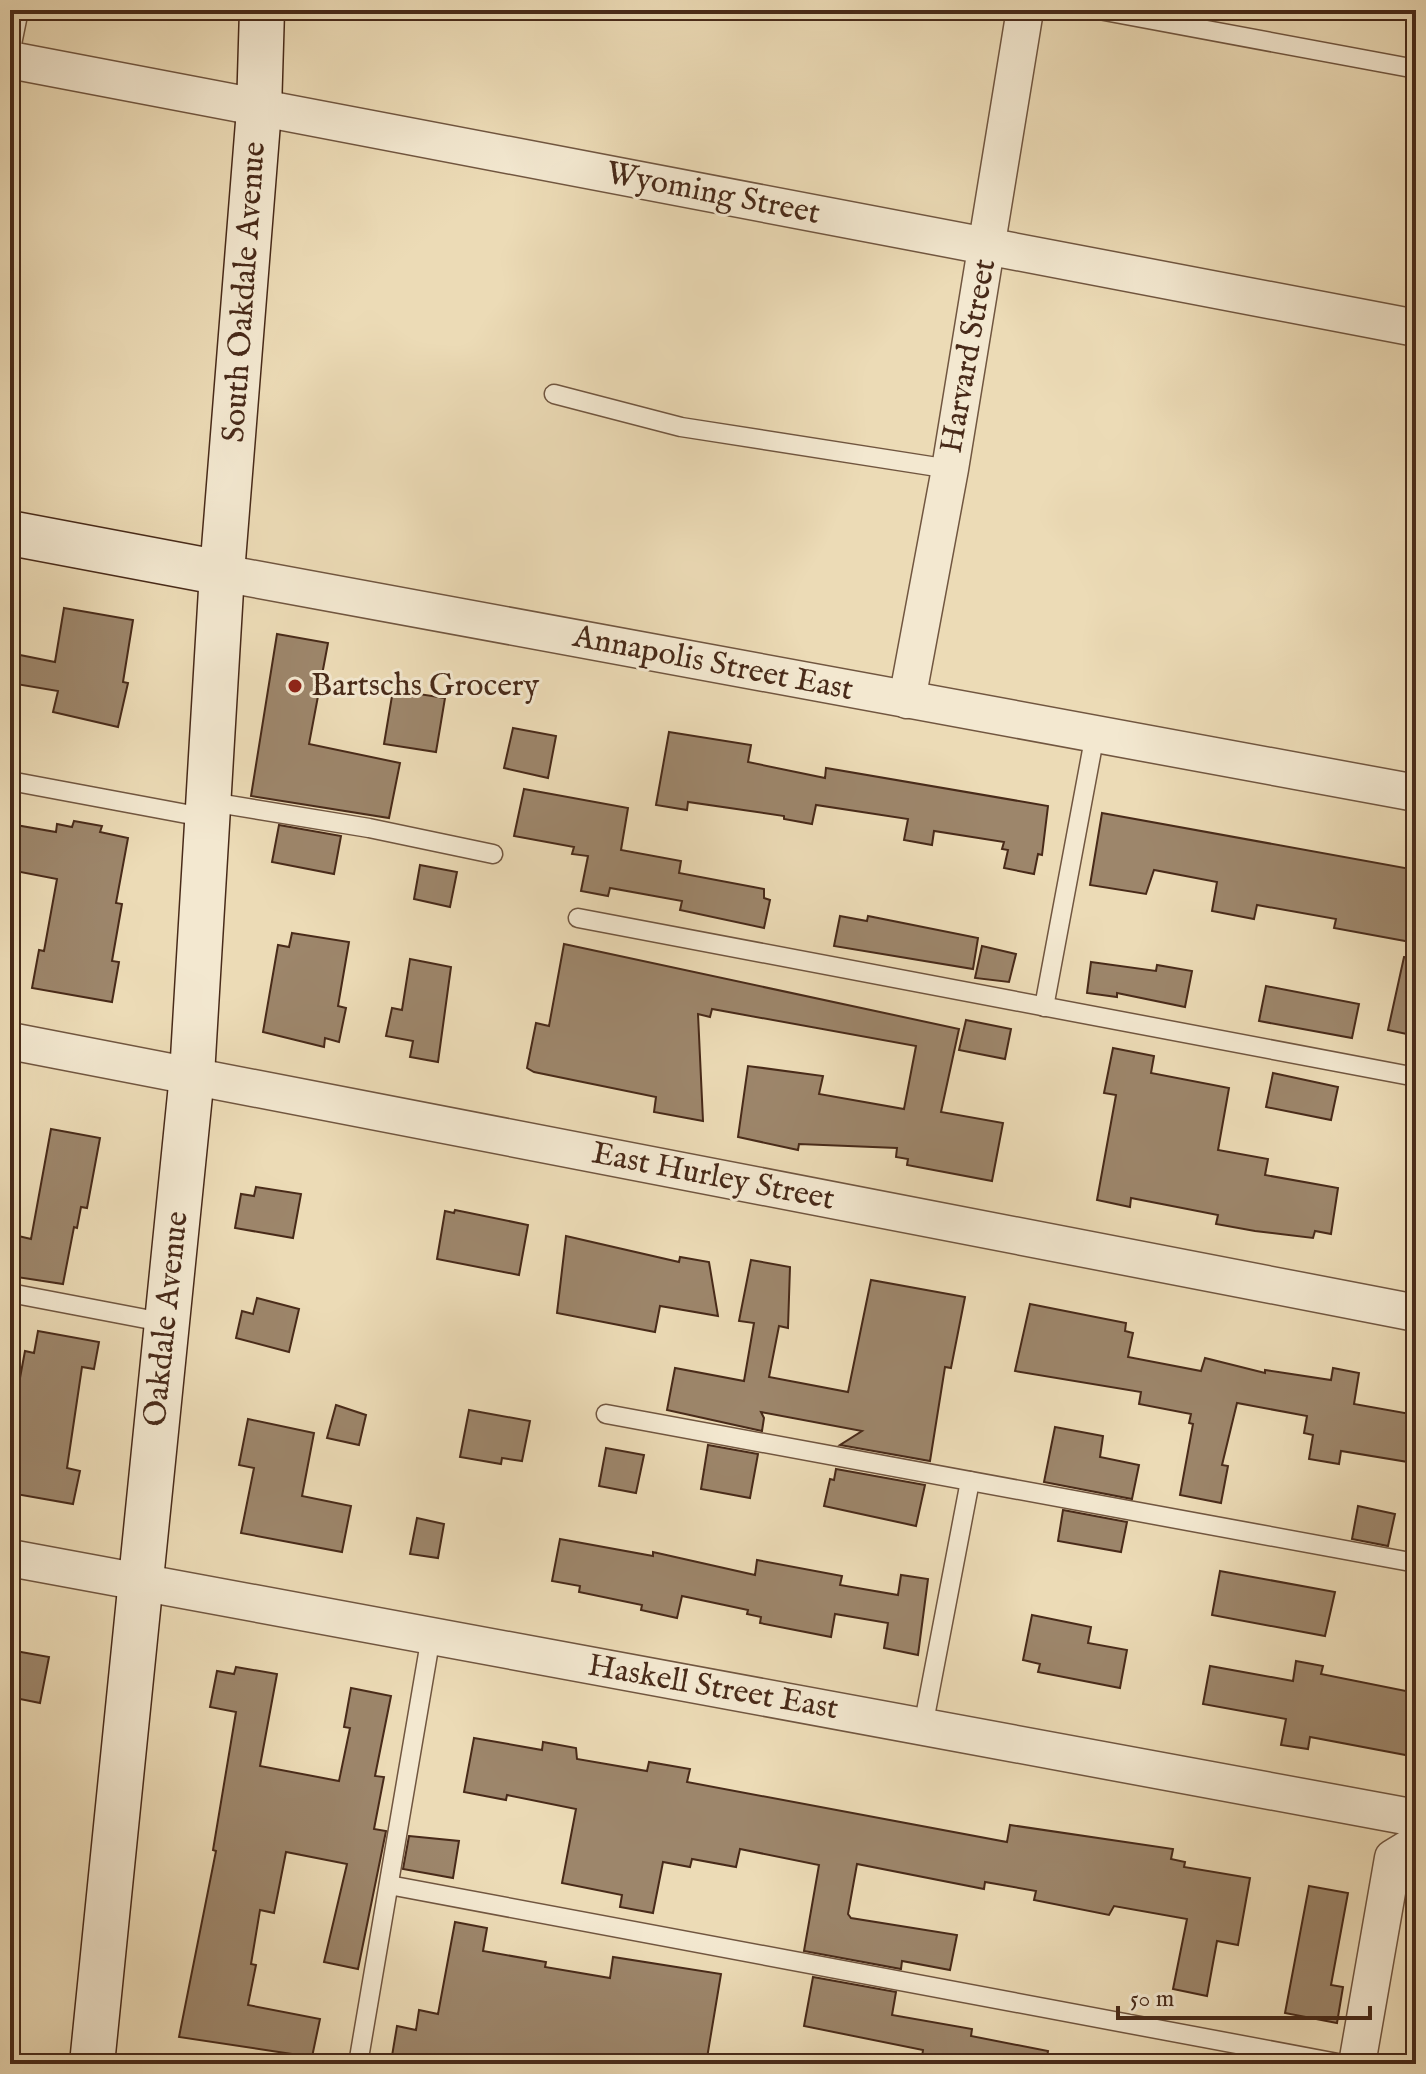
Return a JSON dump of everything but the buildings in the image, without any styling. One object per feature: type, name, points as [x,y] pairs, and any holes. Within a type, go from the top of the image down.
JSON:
[{"type":"street","name":"South Oakdale Avenue","points":[[222,573],[259,110],[262,10]]},
{"type":"street","name":"Harvard Street","points":[[907,700],[950,469],[1025,10]]},
{"type":"street","name":"Wyoming Street","points":[[10,57],[259,110],[1416,328]]},
{"type":"street","name":"Annapolis Street East","points":[[10,533],[1416,793]]},
{"type":"street","name":"Oakdale Avenue","points":[[92,2064],[192,1075],[222,573]]},
{"type":"street","name":"East Hurley Street","points":[[10,1041],[1416,1313]]},
{"type":"street","name":"Haskell Street East","points":[[10,1558],[1416,1818]]},
{"type":"street","points":[[1357,2064],[1393,1858],[1416,1844]]},
{"type":"lane","points":[[10,57],[19,10]]},
{"type":"lane","points":[[1099,10],[1416,69]]},
{"type":"lane","points":[[554,394],[681,427],[950,469]]},
{"type":"lane","points":[[1044,1007],[1095,734]]},
{"type":"lane","points":[[10,781],[210,810],[369,828],[493,854]]},
{"type":"lane","points":[[578,918],[1416,1077]]},
{"type":"lane","points":[[10,1293],[167,1323]]},
{"type":"lane","points":[[606,1414],[1416,1563]]},
{"type":"lane","points":[[923,1727],[970,1481]]},
{"type":"lane","points":[[358,2064],[431,1636]]},
{"type":"lane","points":[[389,1885],[1343,2064]]},
{"type":"place","name":"Bartschs Grocery","points":[[295,686]]}]
